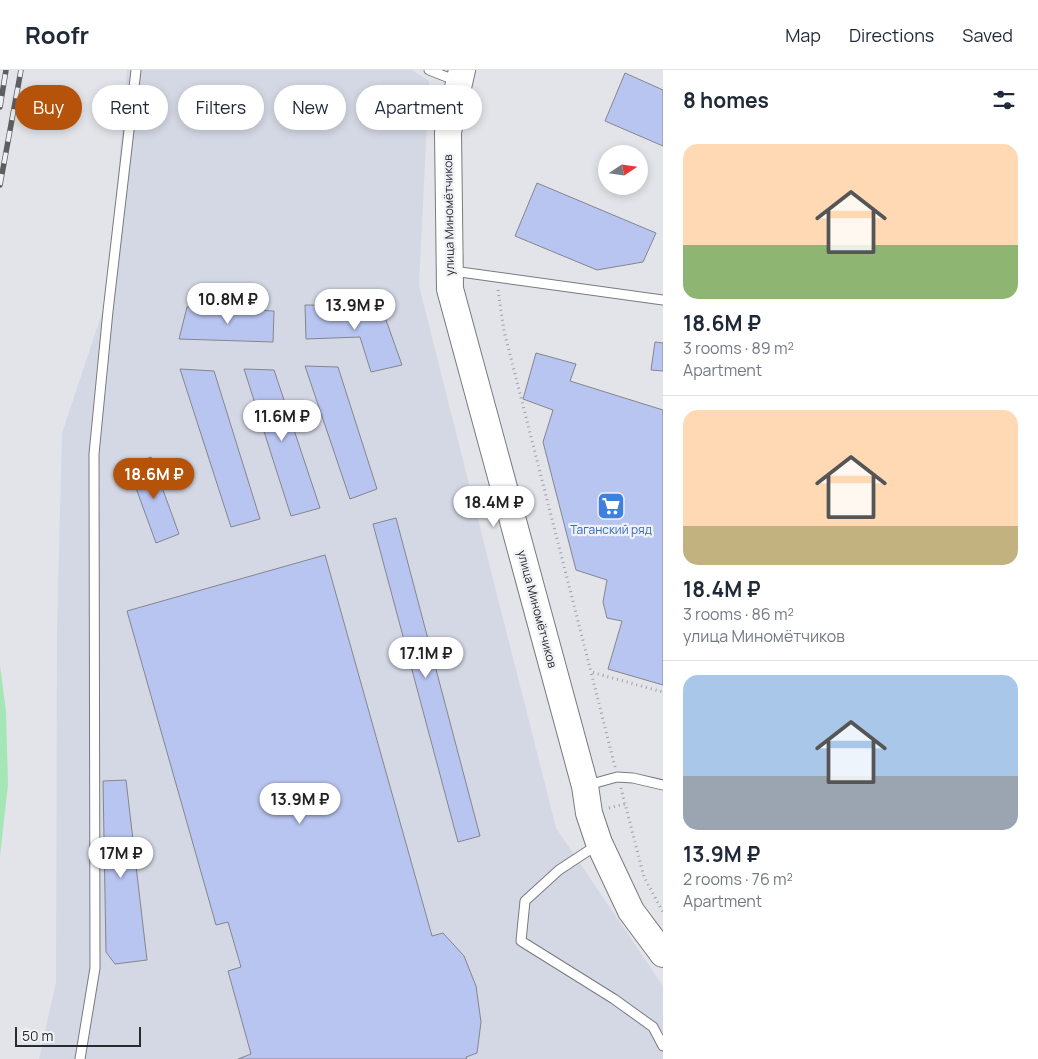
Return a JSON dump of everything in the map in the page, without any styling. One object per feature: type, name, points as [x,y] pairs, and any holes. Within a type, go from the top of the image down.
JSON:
[{"type":"street","name":"улица Миномётчиков","points":[[461,76],[448,132],[450,289],[585,786],[589,813],[599,843],[631,911],[663,954]]},
{"type":"lane","points":[[80,1059],[94,968],[94,454],[108,311],[136,70]]},
{"type":"lane","points":[[429,70],[461,76]]},
{"type":"lane","points":[[450,271],[663,300]]},
{"type":"lane","points":[[585,786],[618,776],[663,785]]},
{"type":"lane","points":[[599,843],[559,870],[525,901],[521,941],[614,999],[653,1027],[663,1046]]},
{"type":"path","points":[[496,278],[504,331],[591,672]]},
{"type":"shaded area","points":[[127,70],[412,70],[429,81],[429,85],[356,85],[356,130],[427,130],[419,286],[556,828],[663,986],[663,1059],[39,1059],[56,982],[57,632],[62,433],[108,295],[122,130],[168,130],[168,85],[126,85]]},
{"type":"green space","points":[[0,665],[6,712],[8,784],[0,856]]},
{"type":"building","points":[[625,73],[663,90],[663,146],[605,121]]},
{"type":"building","points":[[537,183],[656,233],[643,262],[597,270],[515,236]]},
{"type":"building","points":[[305,305],[381,306],[402,365],[371,372],[360,337],[306,339]]},
{"type":"building","points":[[187,307],[274,311],[273,342],[179,339]]},
{"type":"building","points":[[655,342],[663,343],[663,371],[651,370]]},
{"type":"building","name":"Таганский ряд","points":[[536,353],[576,364],[570,381],[663,410],[663,685],[608,669],[622,621],[607,618],[603,602],[607,580],[576,570],[543,442],[553,410],[523,399]]},
{"type":"building","points":[[305,366],[338,367],[377,489],[350,499]]},
{"type":"building","points":[[180,369],[214,371],[260,519],[231,527]]},
{"type":"building","points":[[244,369],[274,370],[320,508],[291,516]]},
{"type":"building","points":[[151,457],[179,534],[156,543],[128,466]]},
{"type":"building","points":[[396,518],[480,836],[458,842],[373,524]]},
{"type":"building","points":[[325,555],[432,936],[443,933],[464,956],[476,986],[481,1022],[477,1053],[466,1057],[467,1059],[238,1059],[251,1054],[228,971],[241,967],[228,922],[216,925],[127,611]]},
{"type":"building","points":[[126,780],[147,960],[115,964],[106,952],[103,781]]},
{"type":"railway","points":[[0,107],[6,70]]},
{"type":"railway","points":[[0,185],[21,70]]},
{"type":"place","name":"Таганский ряд","points":[[611,506]]}]
